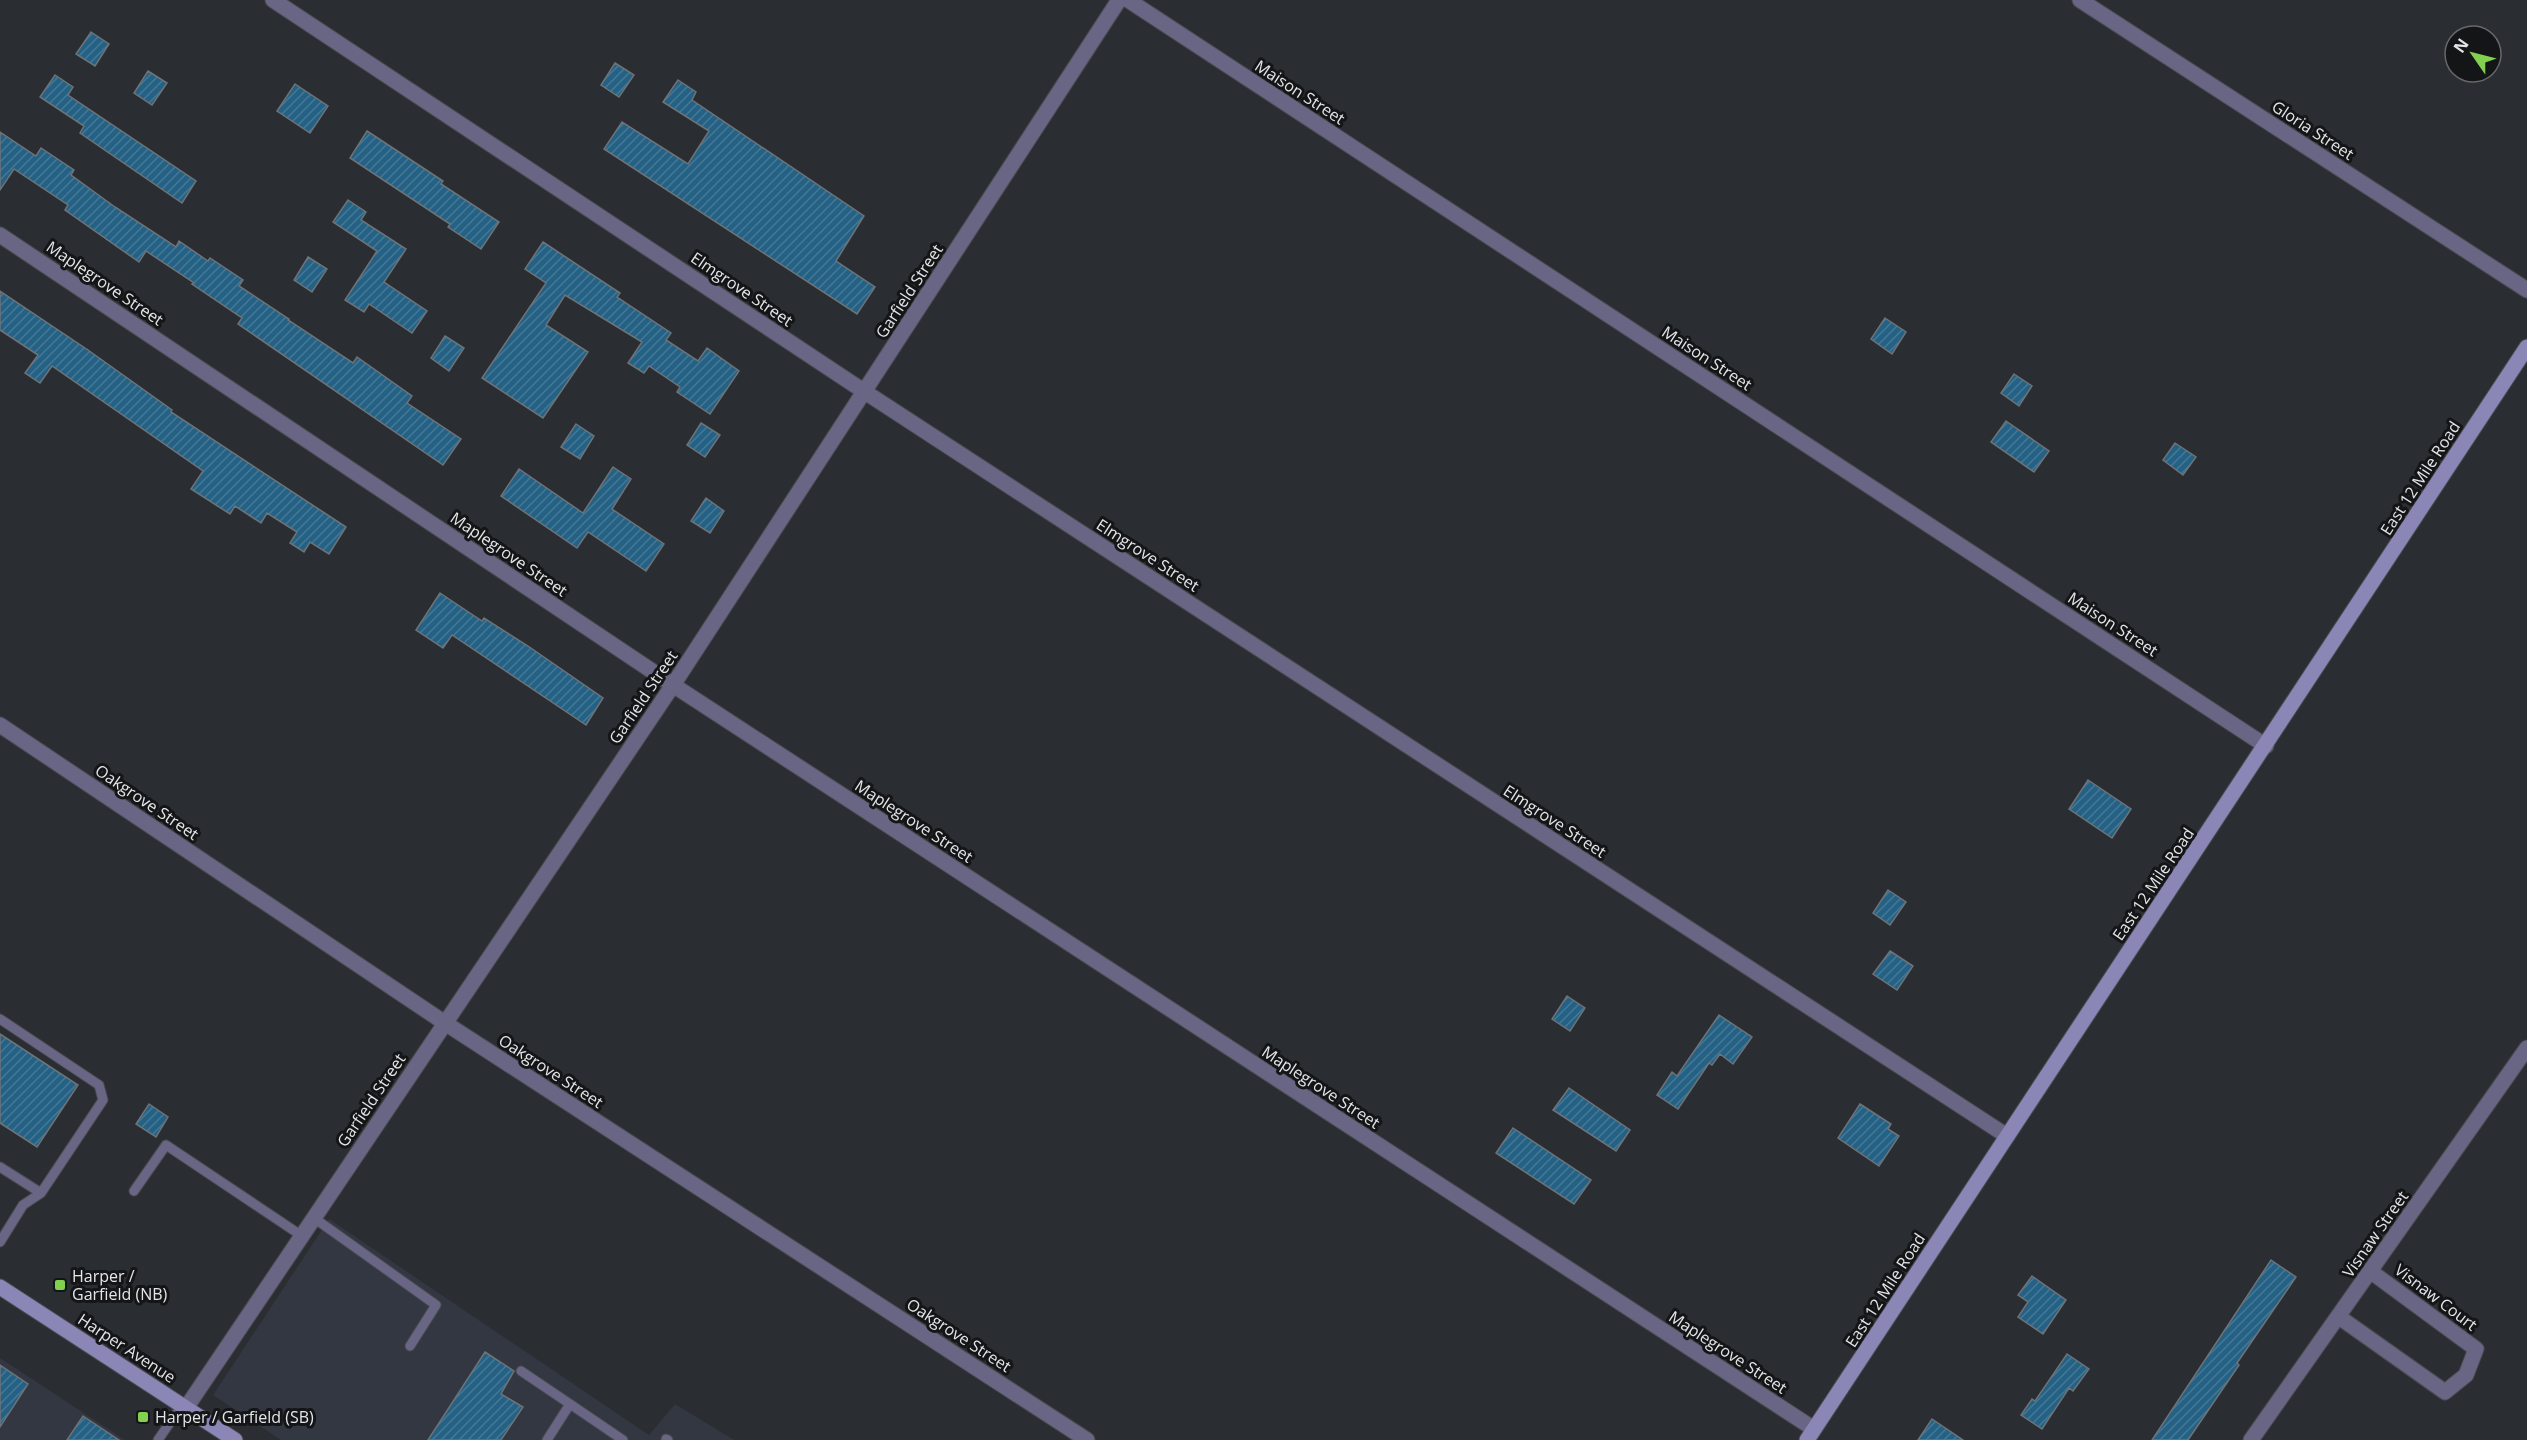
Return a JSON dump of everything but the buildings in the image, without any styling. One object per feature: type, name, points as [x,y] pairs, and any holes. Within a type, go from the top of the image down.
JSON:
[{"type":"main road","name":"East 12 Mile Road","points":[[1811,1435],[2527,347]]},
{"type":"main road","name":"Harper Avenue","points":[[0,1287],[235,1440]]},
{"type":"street","name":"Elmgrove Street","points":[[273,0],[865,392],[2007,1136]]},
{"type":"street","name":"Garfield Street","points":[[184,1406],[302,1236],[673,685],[1119,0]]},
{"type":"street","name":"Maison Street","points":[[1128,0],[2266,746]]},
{"type":"street","name":"Gloria Street","points":[[2080,0],[2527,290]]},
{"type":"street","name":"Maplegrove Street","points":[[0,235],[673,685],[1811,1435]]},
{"type":"street","name":"Oakgrove Street","points":[[0,725],[445,1023],[1087,1440]]},
{"type":"street","name":"Visnaw Street","points":[[2251,1440],[2527,1048]]},
{"type":"street","name":"Visnaw Court","points":[[2338,1317],[2445,1392],[2466,1375],[2476,1350],[2370,1271]]},
{"type":"lane","points":[[0,1019],[99,1085],[103,1100],[41,1193],[23,1205],[0,1242]]},
{"type":"lane","points":[[134,1191],[166,1145],[302,1236]]},
{"type":"lane","points":[[0,1167],[41,1193]]},
{"type":"lane","points":[[314,1218],[436,1305],[410,1347]]},
{"type":"lane","points":[[521,1371],[623,1440]]},
{"type":"lane","points":[[547,1440],[570,1404]]},
{"type":"lane","points":[[158,1440],[184,1406]]},
{"type":"shaded area","points":[[329,1219],[649,1435],[675,1404],[734,1440],[281,1440],[213,1395]]},
{"type":"shaded area","points":[[0,1358],[125,1440],[0,1440]]},
{"type":"place","name":"Harper / Garfield (NB)","points":[[60,1285]]},
{"type":"place","name":"Harper / Garfield (SB)","points":[[143,1417]]}]
